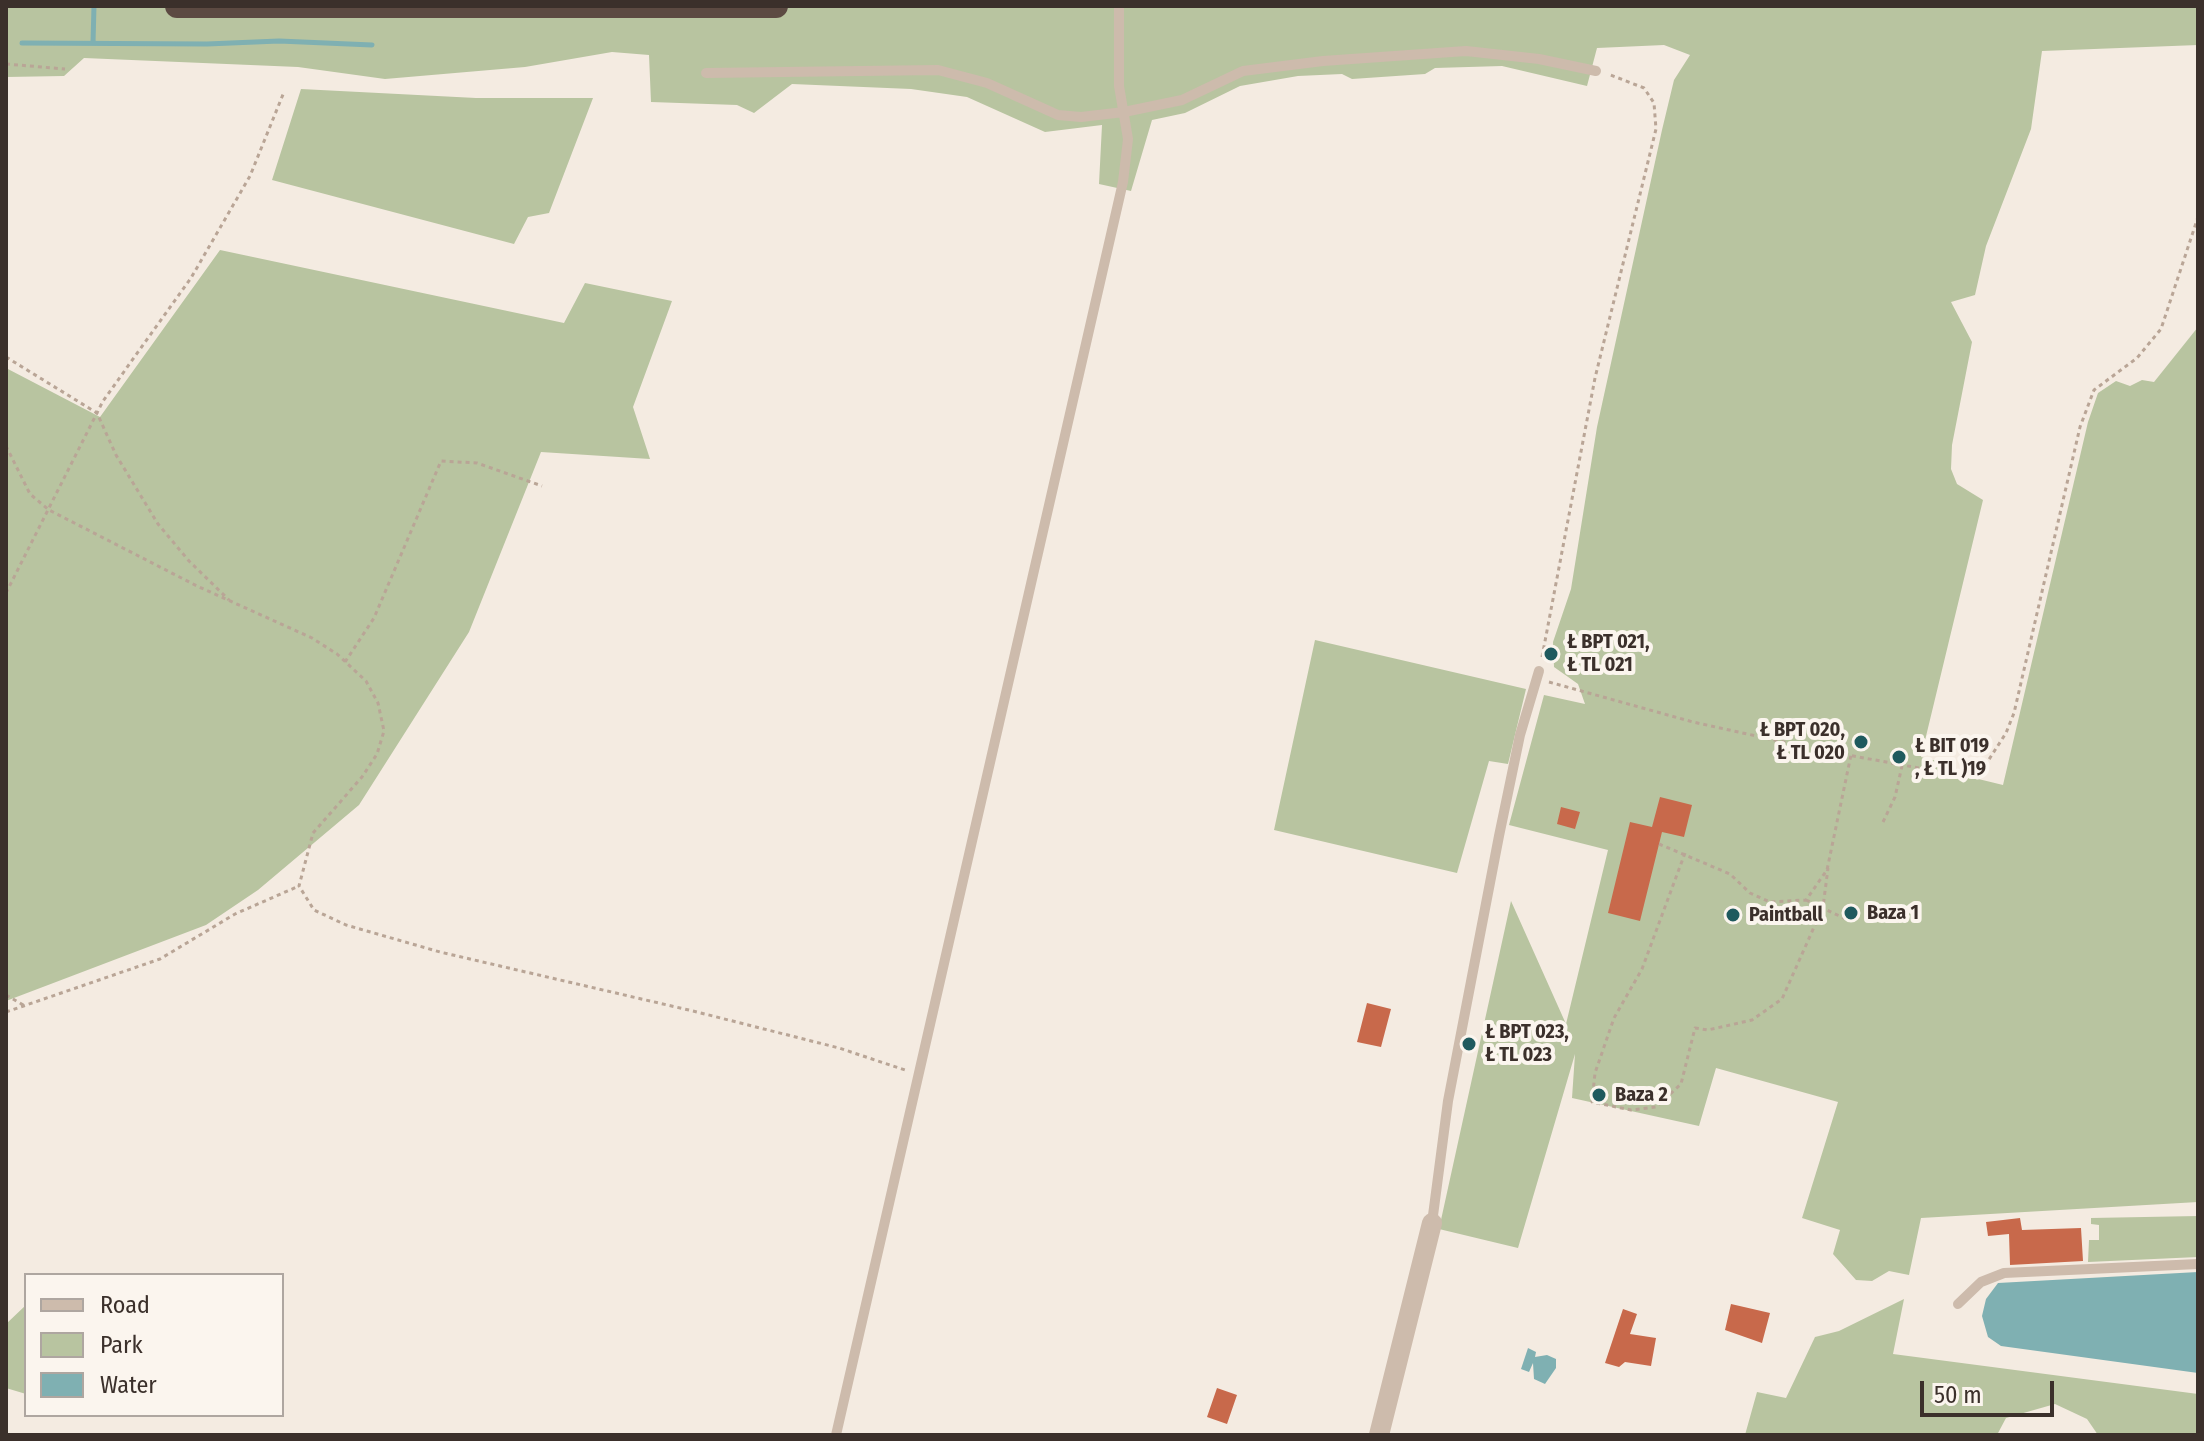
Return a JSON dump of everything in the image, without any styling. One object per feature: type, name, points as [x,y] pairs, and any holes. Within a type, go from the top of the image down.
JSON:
[{"type":"highway","points":[[177,6],[776,6]]},
{"type":"street","points":[[1379,1435],[1432,1223]]},
{"type":"lane","points":[[836,1435],[1123,182],[1128,139],[1119,86],[1119,6]]},
{"type":"lane","points":[[706,73],[938,70],[987,83],[1058,115],[1124,112],[1182,100],[1243,71],[1323,61],[1466,51],[1539,59],[1596,71]]},
{"type":"lane","points":[[1432,1223],[1448,1101],[1499,836],[1520,735],[1538,675]]},
{"type":"lane","points":[[1958,1304],[1981,1282],[2004,1273],[2198,1264]]},
{"type":"path","points":[[6,64],[65,69]]},
{"type":"path","points":[[1596,71],[1625,78],[1644,88],[1654,103],[1656,129],[1595,378],[1538,675],[1693,722],[1957,775],[1976,771],[1988,761],[2006,733],[2036,630],[2080,427],[2089,403],[2099,383],[2137,358],[2161,329],[2198,217]]},
{"type":"path","points":[[6,593],[97,413],[199,265],[250,176],[284,92]]},
{"type":"path","points":[[6,357],[97,413],[116,455],[158,524],[189,561],[232,602]]},
{"type":"path","points":[[6,446],[30,494],[49,510],[232,602],[312,638],[366,681],[378,703],[384,731],[377,754],[362,777],[313,833],[299,886],[314,910],[346,925],[440,952],[839,1048],[917,1073]]},
{"type":"path","points":[[345,662],[374,618],[441,461],[477,463],[542,486]]},
{"type":"path","points":[[1685,853],[1642,969],[1614,1018],[1595,1073],[1592,1102],[1648,1111],[1672,1094],[1689,1065],[1695,1028],[1708,1030],[1752,1020],[1782,999],[1823,907],[1851,755]]},
{"type":"path","points":[[1883,822],[1895,797],[1902,766]]},
{"type":"path","points":[[1659,844],[1730,874],[1750,893],[1770,902],[1806,900],[1850,921]]},
{"type":"path","points":[[1806,900],[1828,868]]},
{"type":"path","points":[[6,1012],[160,959],[235,914],[299,886]]},
{"type":"path","points":[[6,995],[25,1006]]},
{"type":"green space","points":[[6,6],[2198,6],[2198,45],[2042,51],[2031,129],[1986,246],[1975,295],[1951,302],[1972,342],[1952,445],[1951,469],[1957,484],[1983,500],[1921,757],[1953,765],[1962,775],[2003,785],[2088,422],[2098,393],[2116,381],[2130,386],[2142,380],[2154,382],[2198,327],[2198,1202],[1921,1218],[1909,1275],[1889,1271],[1872,1281],[1856,1280],[1833,1254],[1840,1230],[1802,1218],[1838,1102],[1716,1068],[1699,1126],[1572,1098],[1575,1054],[1518,1248],[1439,1229],[1511,901],[1566,1024],[1608,850],[1509,825],[1544,695],[1585,704],[1578,684],[1554,667],[1553,642],[1571,589],[1597,427],[1662,130],[1674,80],[1690,55],[1664,45],[1597,48],[1587,86],[1502,66],[1435,68],[1425,74],[1352,79],[1342,74],[1298,76],[1240,86],[1185,113],[1152,120],[1131,191],[1099,184],[1102,125],[1045,132],[967,97],[911,89],[792,84],[754,113],[737,105],[651,102],[649,55],[612,52],[525,67],[385,79],[298,67],[84,58],[64,76],[6,77]]},
{"type":"green space","points":[[301,89],[476,98],[593,98],[549,213],[528,217],[514,244],[272,180]]},
{"type":"green space","points":[[220,250],[564,323],[585,283],[672,301],[633,407],[650,459],[541,452],[469,632],[359,805],[258,890],[206,925],[6,1001],[6,368],[100,417]]},
{"type":"green space","points":[[1315,640],[1526,689],[1508,764],[1489,761],[1457,873],[1274,830]]},
{"type":"green space","points":[[2198,1216],[2198,1257],[2088,1262],[2089,1240],[2099,1240],[2099,1225],[2091,1224],[2091,1218]]},
{"type":"green space","points":[[1904,1299],[1893,1354],[2198,1394],[2198,1435],[2098,1435],[2087,1419],[2055,1404],[2006,1418],[1997,1435],[1745,1435],[1757,1392],[1786,1398],[1815,1337],[1839,1331]]},
{"type":"green space","points":[[24,1307],[24,1393],[6,1388],[6,1324]]},
{"type":"water","points":[[2198,1272],[2198,1373],[2001,1346],[1988,1337],[1982,1316],[1986,1299],[1998,1283]]},
{"type":"water","points":[[1528,1348],[1536,1352],[1535,1357],[1547,1355],[1556,1359],[1556,1368],[1545,1384],[1534,1379],[1533,1363],[1529,1372],[1521,1369]]},
{"type":"building","points":[[1660,797],[1692,805],[1684,837],[1662,832],[1640,921],[1608,913],[1630,822],[1652,827]]},
{"type":"building","points":[[1561,807],[1580,812],[1575,829],[1557,824]]},
{"type":"building","points":[[1367,1003],[1391,1009],[1381,1047],[1357,1042]]},
{"type":"building","points":[[2020,1218],[2022,1230],[2081,1228],[2083,1261],[2010,1265],[2009,1234],[1988,1236],[1986,1222]]},
{"type":"building","points":[[1731,1304],[1770,1313],[1762,1343],[1725,1330]]},
{"type":"building","points":[[1623,1309],[1637,1314],[1630,1334],[1656,1338],[1651,1366],[1625,1362],[1619,1367],[1605,1363]]},
{"type":"building","points":[[1217,1388],[1237,1395],[1227,1424],[1207,1417]]},
{"type":"waterway","points":[[93,43],[94,6]]},
{"type":"waterway","points":[[22,43],[207,44],[279,41],[372,45]]},
{"type":"place","name":"Ł BPT 021, Ł TL 021","points":[[1551,654]]},
{"type":"place","name":"Ł BPT 020, Ł TL 020","points":[[1861,742]]},
{"type":"place","name":"Ł BIT 019 , Ł TL )19","points":[[1899,757]]},
{"type":"place","name":"Baza 1","points":[[1851,913]]},
{"type":"place","name":"Paintball","points":[[1733,915]]},
{"type":"place","name":"Ł BPT 023, Ł TL 023","points":[[1469,1044]]},
{"type":"place","name":"Baza 2","points":[[1599,1095]]}]
